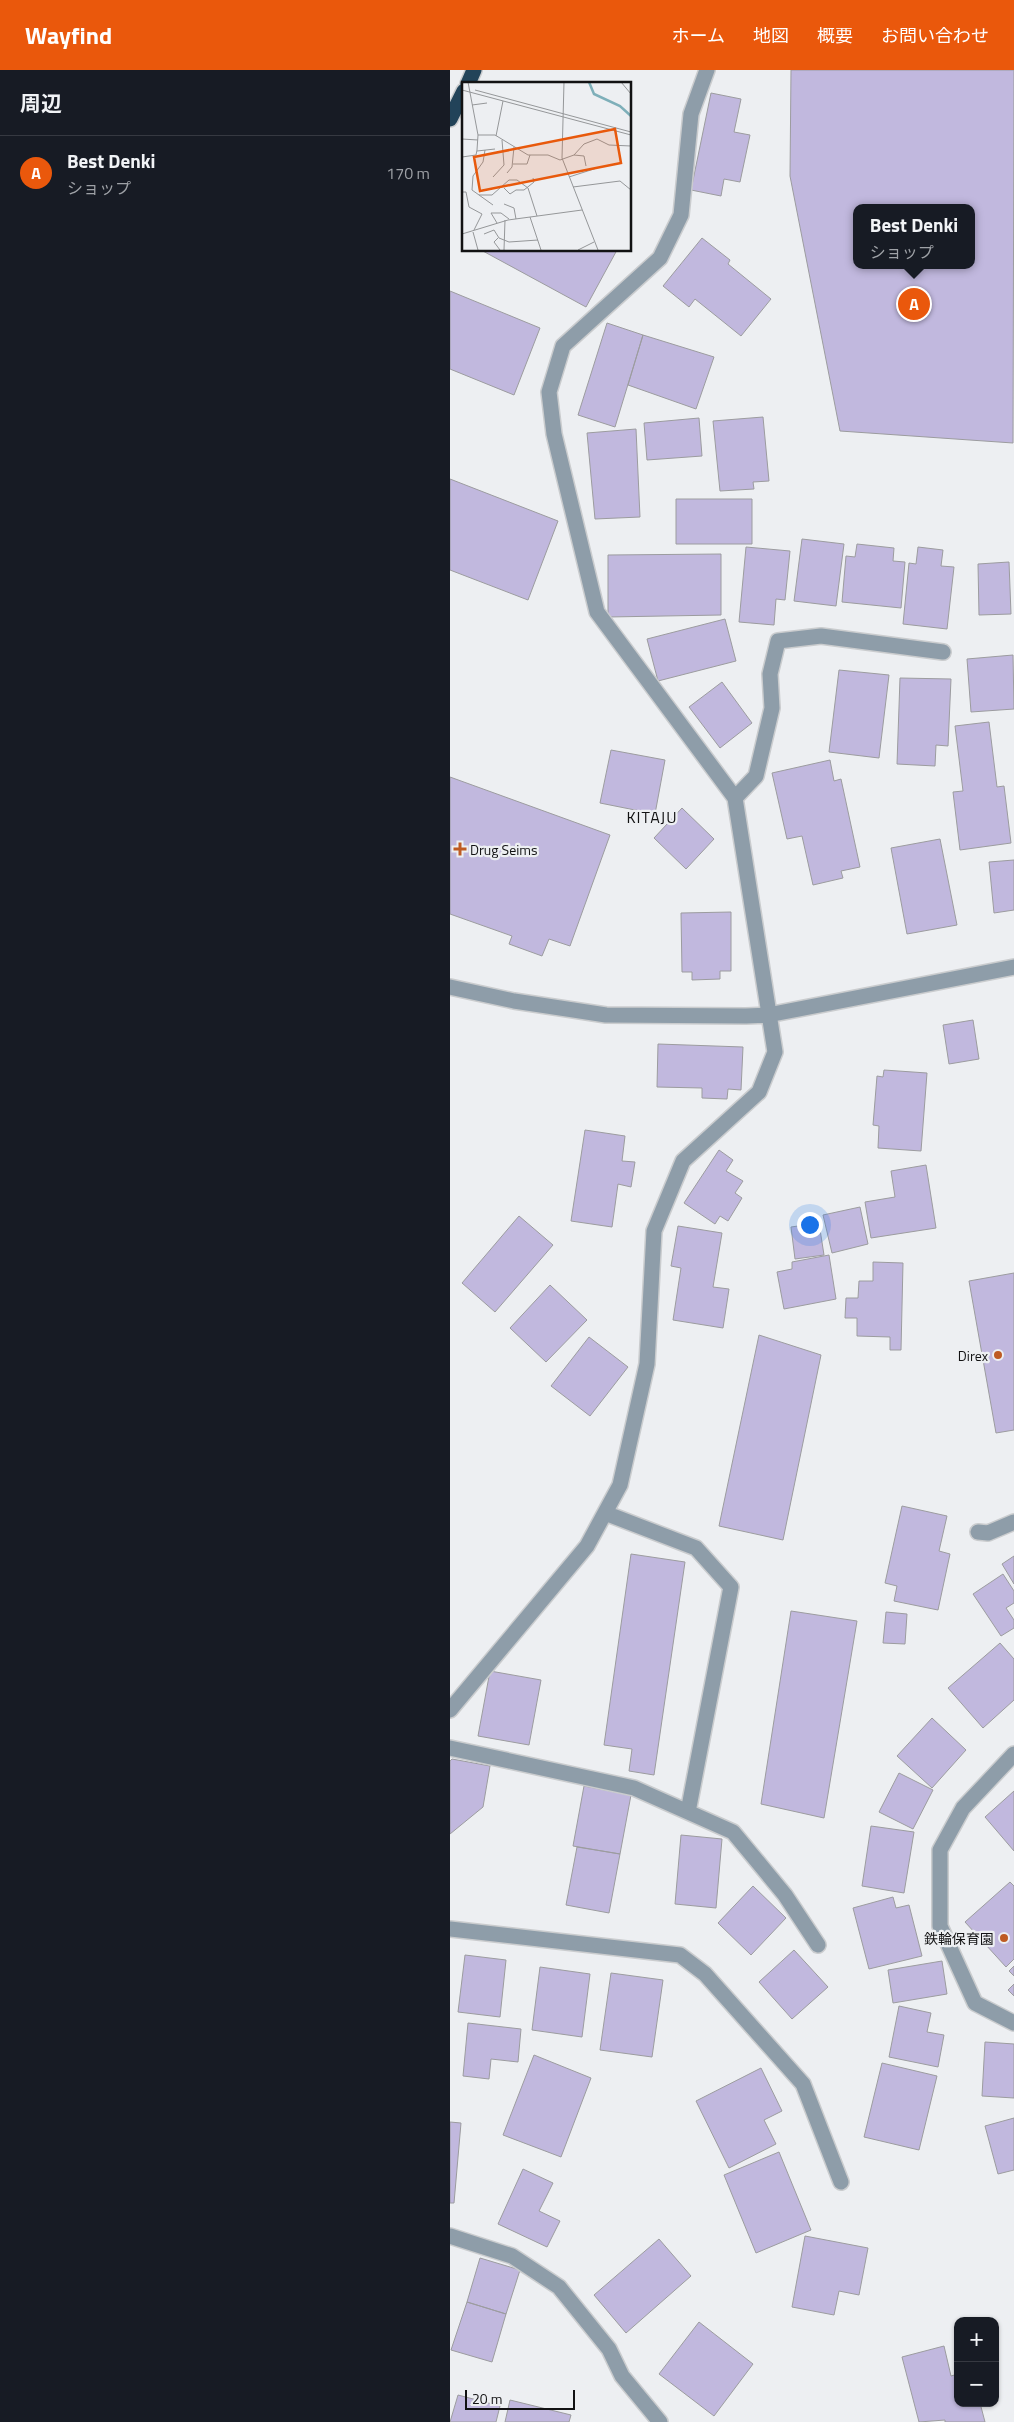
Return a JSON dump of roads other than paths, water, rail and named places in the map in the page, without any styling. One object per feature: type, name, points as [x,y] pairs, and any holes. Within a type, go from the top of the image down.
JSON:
[{"type":"highway","points":[[469,82],[474,70]]},
{"type":"highway","points":[[450,119],[462,96]]},
{"type":"street","points":[[450,1710],[588,1546],[620,1485],[647,1364],[654,1230],[683,1161],[759,1092],[775,1052],[735,798],[597,612],[554,434],[549,392],[563,346],[660,258],[682,215],[691,114],[707,70]]},
{"type":"street","points":[[735,798],[756,776],[772,708],[770,674],[778,641],[821,636],[943,652]]},
{"type":"street","points":[[450,987],[514,1001],[606,1015],[768,1015],[1014,967]]},
{"type":"street","points":[[605,1513],[696,1548],[731,1587],[688,1812]]},
{"type":"street","points":[[978,1532],[988,1533],[1014,1522]]},
{"type":"street","points":[[450,1748],[634,1788],[734,1832],[786,1895],[818,1945]]},
{"type":"street","points":[[1014,1754],[963,1808],[940,1850],[940,1926],[975,2003],[1014,2023]]},
{"type":"street","points":[[450,1929],[680,1955],[705,1974],[803,2084],[841,2182]]},
{"type":"street","points":[[450,2236],[512,2256],[559,2287],[609,2349],[622,2376],[660,2422]]},
{"type":"place","name":"Best Denki","points":[[914,304]]},
{"type":"place","name":"Drug Seims","points":[[460,849]]},
{"type":"place","name":"Direx","points":[[998,1355]]},
{"type":"place","name":"鉄輪保育園","points":[[1004,1938]]},
{"type":"district","name":"KITAJU","points":[[652,817]]}]
